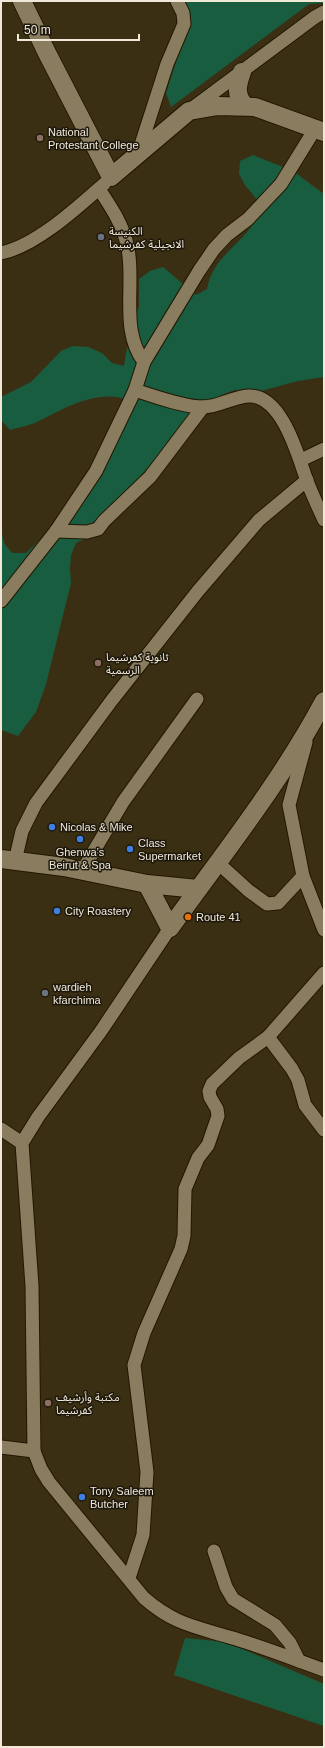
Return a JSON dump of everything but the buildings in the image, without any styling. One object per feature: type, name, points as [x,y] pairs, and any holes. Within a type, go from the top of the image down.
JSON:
[{"type":"street","points":[[22,1],[105,183],[127,242],[131,274],[130,315],[133,337],[137,353],[144,362]]},
{"type":"street","points":[[138,154],[167,64],[184,24],[183,13],[177,1]]},
{"type":"street","points":[[1,253],[29,241],[71,214],[189,111],[315,17],[324,12]]},
{"type":"street","points":[[242,72],[237,86],[237,94],[246,106]]},
{"type":"street","points":[[1,601],[56,531],[96,471],[135,390],[144,362],[214,249],[227,235],[248,219],[281,184],[320,130],[255,107],[218,106],[189,111]]},
{"type":"street","points":[[135,390],[164,399],[204,407],[248,396],[266,402],[281,418],[301,460],[307,480],[324,520]]},
{"type":"street","points":[[56,531],[87,532],[98,529],[104,521],[150,478],[204,407]]},
{"type":"street","points":[[301,460],[324,450]]},
{"type":"street","points":[[198,889],[147,884],[64,867],[8,860],[36,803],[112,700],[198,591],[259,520],[307,480]]},
{"type":"street","points":[[82,871],[122,802],[197,699]]},
{"type":"street","points":[[324,701],[310,727],[266,797],[170,928],[102,1031],[38,1117],[22,1143],[32,1286],[34,1451],[41,1469],[49,1482],[144,1598],[166,1615],[203,1630],[229,1637],[324,1670]]},
{"type":"street","points":[[310,727],[289,805],[303,876],[324,930]]},
{"type":"street","points":[[217,862],[249,891],[267,904],[278,903],[303,876]]},
{"type":"street","points":[[147,884],[170,928]]},
{"type":"street","points":[[129,1578],[143,1534],[147,1472],[134,1366],[144,1333],[181,1249],[184,1236],[185,1189],[198,1158],[208,1145],[218,1116],[217,1109],[210,1097],[209,1091],[212,1084],[239,1058],[268,1037],[324,973]]},
{"type":"street","points":[[268,1037],[292,1069],[298,1080],[306,1104],[324,1130]]},
{"type":"street","points":[[1,1129],[22,1143]]},
{"type":"street","points":[[1,1447],[34,1451]]},
{"type":"street","points":[[214,1551],[226,1587],[233,1599],[275,1624],[290,1643],[299,1661]]},
{"type":"green space","points":[[178,1],[324,1],[324,3],[309,4],[171,107],[166,93],[189,22]]},
{"type":"green space","points":[[253,155],[293,171],[324,194],[324,377],[298,381],[261,391],[248,392],[235,390],[221,395],[140,476],[128,503],[107,521],[99,536],[86,538],[76,543],[71,555],[71,583],[46,684],[36,712],[18,736],[1,730],[1,529],[4,543],[12,553],[26,553],[46,534],[117,440],[128,420],[128,415],[122,398],[111,396],[100,397],[78,402],[34,423],[10,430],[1,420],[1,397],[31,382],[61,351],[73,346],[88,347],[102,353],[112,363],[124,366],[126,353],[139,306],[139,279],[150,271],[163,267],[196,295],[207,289],[213,271],[223,257],[250,228],[262,206],[245,185],[239,174],[240,161]]},
{"type":"green space","points":[[185,1638],[226,1642],[324,1684],[324,1726],[174,1675]]},
{"type":"place","name":"National Protestant College","points":[[40,138]]},
{"type":"place","name":"الكنيسة الانجيلية كفرشيما","points":[[101,237]]},
{"type":"place","name":"ثانوية كفرشيما الرسمية","points":[[98,663]]},
{"type":"place","name":"Nicolas & Mike","points":[[52,827]]},
{"type":"place","name":"Ghenwa’s Beirut & Spa","points":[[80,839]]},
{"type":"place","name":"Class Supermarket","points":[[130,849]]},
{"type":"place","name":"City Roastery","points":[[57,911]]},
{"type":"place","name":"Route 41","points":[[188,917]]},
{"type":"place","name":"wardieh kfarchima","points":[[45,993]]},
{"type":"place","name":"مكتبة وأرشيف كفرشيما","points":[[48,1403]]},
{"type":"place","name":"Tony Saleem Butcher","points":[[82,1497]]}]
